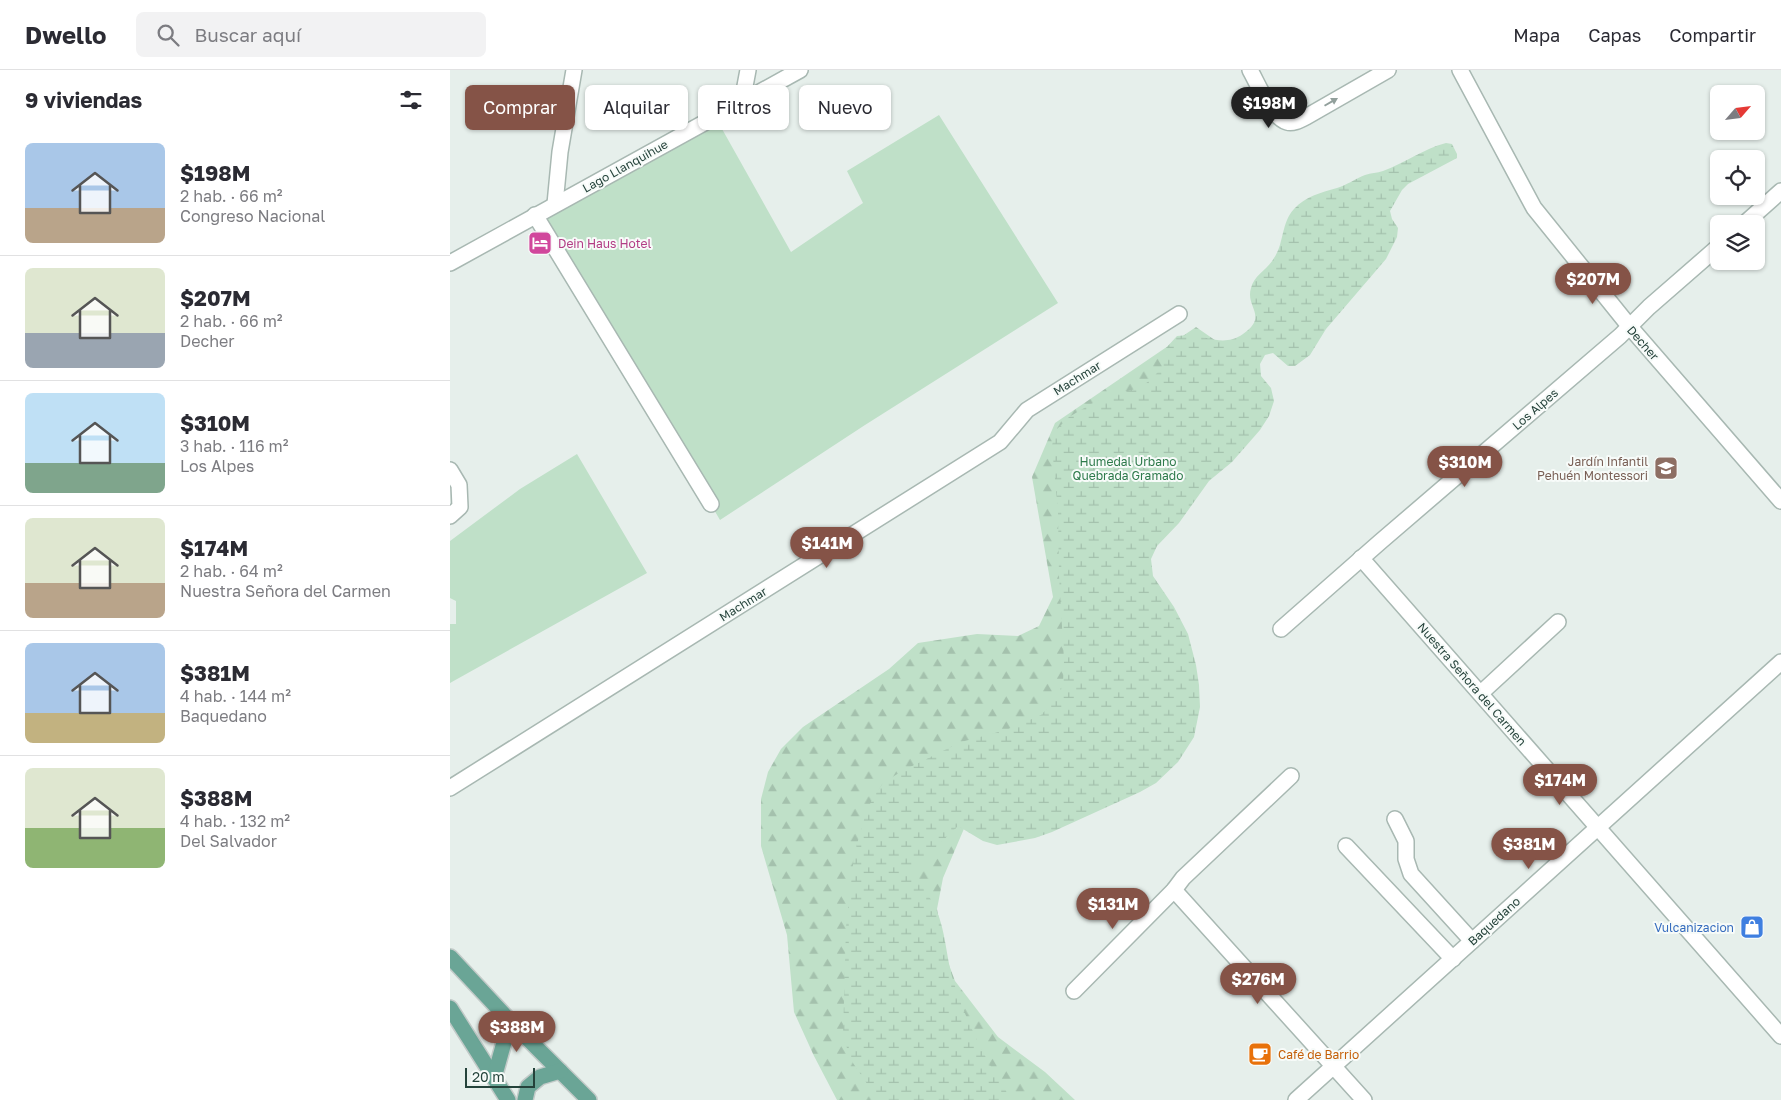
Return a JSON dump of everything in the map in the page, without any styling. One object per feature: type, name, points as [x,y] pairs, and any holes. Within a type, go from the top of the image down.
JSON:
[{"type":"main road","points":[[450,957],[510,1021],[589,1100]]},
{"type":"main road","points":[[450,1008],[508,1100]]},
{"type":"main road","points":[[494,1078],[510,1021]]},
{"type":"main road","points":[[525,1100],[528,1088],[540,1077],[560,1071]]},
{"type":"street","points":[[555,204],[560,152],[574,70]]},
{"type":"street","points":[[745,85],[748,70]]},
{"type":"street","name":"Lago Llanquihue","points":[[773,85],[800,70]]},
{"type":"street","points":[[1250,70],[1272,109],[1278,117],[1287,123],[1306,117],[1388,70]]},
{"type":"street","name":"Decher","points":[[1460,70],[1534,208],[1630,327],[1781,502]]},
{"type":"street","name":"Lago Llanquihue","points":[[450,263],[698,126]]},
{"type":"street","points":[[1754,215],[1781,191]]},
{"type":"street","points":[[535,215],[711,504]]},
{"type":"street","name":"Los Alpes","points":[[1281,629],[1630,327],[1649,307],[1710,254]]},
{"type":"street","name":"Machmar","points":[[450,788],[1000,442],[1027,410],[1179,314]]},
{"type":"street","points":[[450,470],[459,485],[460,507],[450,516]]},
{"type":"street","name":"Nuestra Señora del Carmen","points":[[1361,558],[1781,1036]]},
{"type":"street","points":[[1481,694],[1558,622]]},
{"type":"street","name":"Baquedano","points":[[1296,1100],[1781,662]]},
{"type":"street","points":[[1074,991],[1174,890],[1183,878],[1291,776]]},
{"type":"street","points":[[1395,819],[1406,841],[1406,859],[1411,874],[1472,941]]},
{"type":"street","points":[[1346,846],[1453,959]]},
{"type":"street","points":[[1174,890],[1364,1100]]},
{"type":"green space","points":[[939,115],[1058,303],[865,425],[720,520],[542,216],[699,130],[723,130],[791,252],[863,203],[847,171]]},
{"type":"green space","name":"Humedal Urbano Quebrada Gramado","points":[[1446,143],[1452,144],[1457,158],[1408,184],[1402,190],[1390,211],[1392,219],[1398,228],[1397,237],[1386,259],[1326,329],[1310,355],[1295,366],[1288,366],[1273,353],[1265,355],[1260,364],[1261,376],[1271,388],[1274,401],[1269,416],[1260,430],[1232,462],[1209,481],[1179,523],[1157,546],[1151,559],[1153,576],[1174,607],[1188,634],[1199,685],[1200,707],[1194,737],[1178,762],[1156,783],[1140,792],[1035,838],[997,845],[983,841],[958,826],[911,871],[928,894],[936,909],[942,927],[953,980],[971,1027],[994,1072],[1012,1100],[878,1100],[853,1063],[843,1038],[846,927],[854,855],[866,812],[883,783],[902,771],[961,742],[1006,730],[1041,715],[1057,698],[1063,682],[1064,660],[1059,576],[1058,512],[1052,446],[1055,431],[1069,417],[1091,404],[1113,395],[1139,388],[1152,379],[1162,367],[1166,348],[1177,336],[1190,335],[1230,340],[1237,338],[1251,328],[1255,317],[1250,295],[1253,283],[1274,258],[1290,215],[1303,201],[1365,175],[1391,168]]},
{"type":"green space","points":[[1196,327],[1232,352],[1123,468],[1151,610],[966,824],[943,878],[937,909],[945,954],[955,981],[998,1037],[1045,1072],[1075,1100],[837,1100],[794,1012],[787,935],[761,846],[761,799],[768,772],[781,749],[803,727],[889,669],[918,643],[977,634],[1018,636],[1039,626],[1053,597],[1032,477],[1055,423]]},
{"type":"green space","points":[[577,454],[647,573],[450,683],[450,624],[456,624],[456,601],[450,598],[450,541],[520,489]]},
{"type":"place","name":"Dein Haus Hotel","points":[[540,243]]},
{"type":"place","name":"Jardín Infantil Pehuén Montessori","points":[[1666,468]]},
{"type":"place","name":"Vulcanizacion","points":[[1752,927]]},
{"type":"place","name":"Café de Barrio","points":[[1260,1054]]}]
